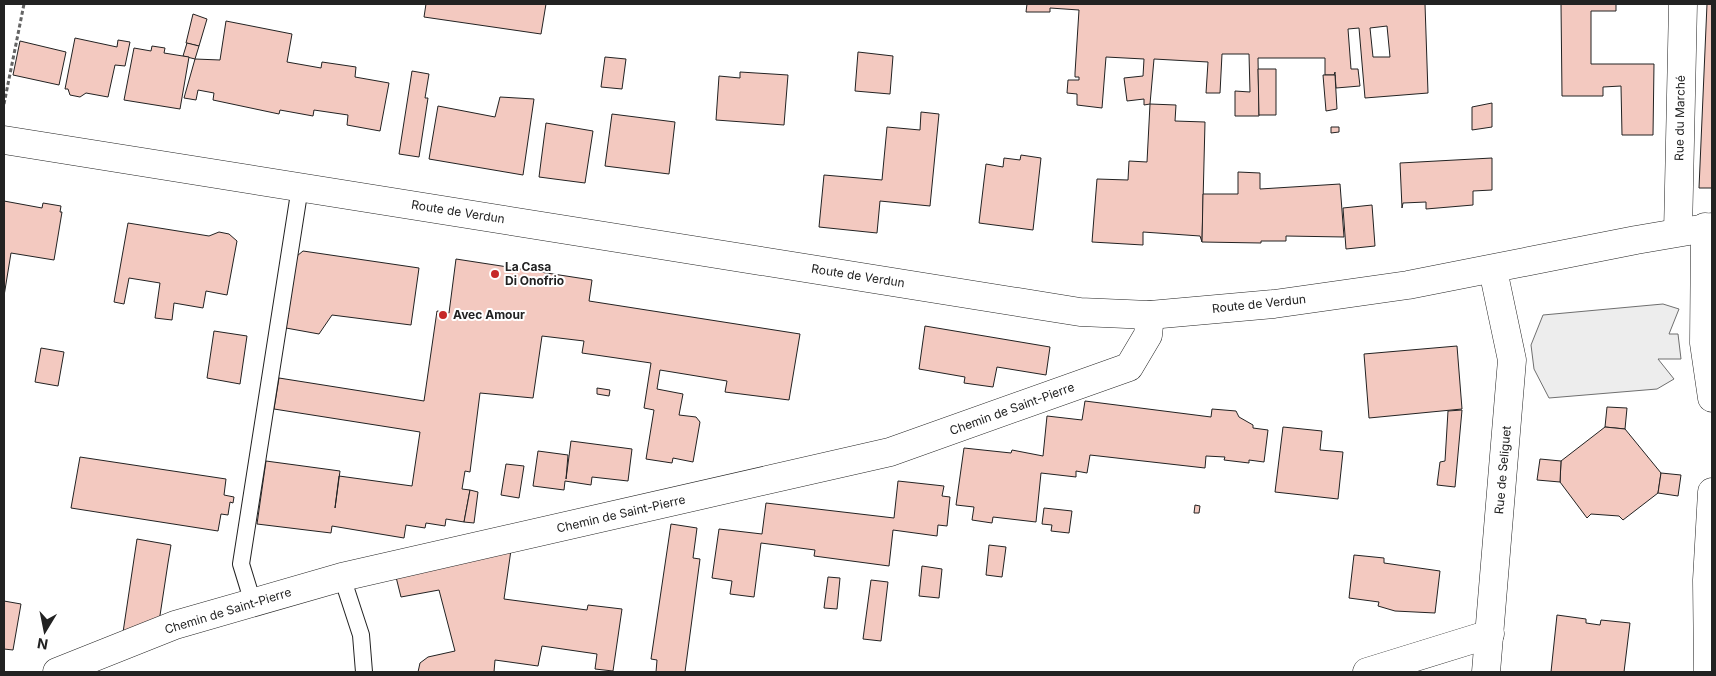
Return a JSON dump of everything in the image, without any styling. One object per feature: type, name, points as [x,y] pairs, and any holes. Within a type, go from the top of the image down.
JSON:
[{"type":"street","name":"Rue du Marché","points":[[1678,232],[1683,4]]},
{"type":"street","name":"Route de Verdun","points":[[4,140],[1080,312],[1150,315],[1284,303],[1408,286],[1709,227]]},
{"type":"street","points":[[1709,227],[1704,343],[1712,398]]},
{"type":"street","name":"Rue de Seliguet","points":[[1486,672],[1512,360],[1493,270]]},
{"type":"street","name":"Chemin de Saint-Pierre","points":[[57,672],[176,625],[342,577],[890,452],[1129,367],[1148,335],[1150,315]]},
{"type":"street","points":[[1708,672],[1707,580],[1712,492]]},
{"type":"street","points":[[1367,672],[1490,634]]},
{"type":"lane","points":[[253,603],[241,564],[300,187]]},
{"type":"lane","points":[[342,577],[361,635],[364,672]]},
{"type":"path","points":[[4,104],[24,4]]},
{"type":"shaded area","points":[[1663,304],[1679,309],[1669,334],[1678,334],[1681,359],[1658,359],[1674,379],[1657,389],[1549,398],[1534,369],[1531,345],[1543,315]]},
{"type":"building","points":[[426,4],[546,4],[541,34],[424,17]]},
{"type":"building","points":[[1027,4],[1425,4],[1428,93],[1365,98],[1359,28],[1348,29],[1351,69],[1358,69],[1360,86],[1336,88],[1335,72],[1334,75],[1325,75],[1325,58],[1258,58],[1259,116],[1235,116],[1235,91],[1250,92],[1249,54],[1222,54],[1220,93],[1206,93],[1208,62],[1154,59],[1150,104],[1144,105],[1144,99],[1127,101],[1124,78],[1143,76],[1144,59],[1106,57],[1102,108],[1077,105],[1077,94],[1067,93],[1068,80],[1079,80],[1079,77],[1075,77],[1075,73],[1079,10],[1050,8],[1050,12],[1026,12]],"holes":[[[1387,26],[1390,57],[1373,57],[1370,28]]]},
{"type":"building","points":[[1561,4],[1616,4],[1616,11],[1591,11],[1591,64],[1654,64],[1653,135],[1622,135],[1621,86],[1603,87],[1603,96],[1562,96]]},
{"type":"building","points":[[1707,4],[1712,4],[1712,188],[1699,188]]},
{"type":"building","points":[[193,14],[207,19],[199,46],[186,43]]},
{"type":"building","points":[[226,21],[292,34],[287,62],[321,68],[322,62],[356,67],[355,77],[389,83],[380,131],[347,125],[348,115],[314,110],[313,116],[280,110],[279,114],[213,100],[214,93],[198,90],[196,100],[184,98],[195,59],[220,60]]},
{"type":"building","points":[[75,38],[117,47],[118,40],[130,42],[125,66],[115,65],[108,97],[86,93],[80,97],[70,95],[68,89],[65,89]]},
{"type":"building","points":[[20,41],[66,52],[59,85],[13,75]]},
{"type":"building","points":[[187,43],[199,46],[195,59],[183,56]]},
{"type":"building","points":[[152,46],[165,48],[164,53],[189,57],[180,109],[124,100],[134,48],[151,51]]},
{"type":"building","points":[[858,52],[893,56],[890,94],[855,91]]},
{"type":"building","points":[[605,57],[626,59],[622,89],[601,87]]},
{"type":"building","points":[[1258,69],[1276,69],[1276,115],[1259,115]]},
{"type":"building","points":[[412,71],[429,74],[425,98],[428,98],[419,157],[399,154]]},
{"type":"building","points":[[740,72],[788,75],[784,125],[716,120],[719,76],[740,78]]},
{"type":"building","points":[[1323,75],[1335,75],[1337,109],[1326,111]]},
{"type":"building","points":[[500,97],[534,99],[523,175],[429,159],[438,106],[495,117]]},
{"type":"building","points":[[1492,103],[1492,127],[1472,130],[1472,107]]},
{"type":"building","points":[[1150,104],[1176,105],[1175,121],[1205,122],[1202,242],[1200,236],[1143,232],[1143,245],[1092,242],[1097,179],[1128,180],[1129,161],[1147,162]]},
{"type":"building","points":[[921,112],[939,114],[930,206],[880,201],[877,233],[819,227],[824,175],[882,180],[887,127],[920,130]]},
{"type":"building","points":[[612,114],[675,122],[669,174],[605,166]]},
{"type":"building","points":[[546,123],[593,131],[585,183],[539,177]]},
{"type":"building","points":[[1331,127],[1339,127],[1339,132],[1331,133]]},
{"type":"building","points":[[1021,155],[1041,158],[1033,230],[979,223],[986,164],[1003,167],[1004,158],[1020,160]]},
{"type":"building","points":[[1492,158],[1492,190],[1473,191],[1473,205],[1426,209],[1426,202],[1403,203],[1402,208],[1400,163]]},
{"type":"building","points":[[1238,172],[1260,173],[1260,189],[1340,184],[1344,237],[1286,236],[1286,241],[1261,241],[1261,243],[1202,242],[1203,194],[1238,194]]},
{"type":"building","points":[[4,201],[42,208],[43,203],[61,206],[60,212],[62,212],[54,260],[11,253],[4,296]]},
{"type":"building","points":[[1372,205],[1375,246],[1346,249],[1343,208]]},
{"type":"building","points":[[128,223],[209,236],[219,232],[229,234],[237,241],[227,295],[206,291],[203,308],[174,303],[172,320],[155,318],[160,283],[129,278],[124,304],[114,302]]},
{"type":"building","points":[[303,251],[419,268],[411,325],[332,315],[319,334],[286,328],[297,256]]},
{"type":"building","points":[[456,259],[592,280],[589,301],[800,334],[789,400],[725,392],[727,381],[660,370],[657,389],[683,394],[679,415],[696,417],[700,422],[693,462],[673,458],[672,463],[646,459],[654,410],[644,408],[651,363],[582,353],[584,341],[542,336],[533,398],[480,393],[470,472],[465,471],[462,489],[470,490],[464,522],[446,519],[445,526],[426,523],[425,528],[406,525],[404,538],[332,526],[331,533],[257,524],[266,461],[340,471],[339,476],[412,486],[420,432],[274,409],[279,378],[424,401],[437,311],[449,313]]},
{"type":"building","points":[[925,326],[1050,347],[1046,375],[997,367],[993,387],[964,383],[965,377],[919,369]]},
{"type":"building","points":[[214,331],[247,336],[240,384],[207,378]]},
{"type":"building","points":[[1457,346],[1462,409],[1369,418],[1364,354]]},
{"type":"building","points":[[41,348],[64,352],[58,386],[35,382]]},
{"type":"building","points":[[597,388],[610,390],[609,396],[597,394]]},
{"type":"building","points":[[1085,401],[1211,417],[1212,409],[1236,411],[1239,417],[1253,425],[1253,428],[1268,430],[1264,462],[1249,460],[1249,463],[1224,460],[1225,457],[1206,456],[1205,468],[1090,455],[1087,473],[1076,471],[1076,477],[1041,473],[1036,522],[993,517],[992,523],[972,520],[974,507],[956,505],[964,448],[1011,453],[1012,450],[1043,456],[1047,416],[1082,420]]},
{"type":"building","points":[[1607,407],[1627,408],[1625,429],[1605,427]]},
{"type":"building","points":[[1462,410],[1455,487],[1437,485],[1440,462],[1445,461],[1448,411]]},
{"type":"building","points":[[1283,427],[1322,431],[1320,450],[1343,452],[1338,499],[1275,492]]},
{"type":"building","points":[[1605,427],[1625,429],[1661,473],[1658,493],[1623,520],[1619,516],[1591,514],[1587,518],[1560,482],[1561,461]]},
{"type":"building","points":[[571,441],[632,449],[628,481],[592,477],[591,485],[565,481],[564,490],[533,486],[538,451],[568,455],[566,479]]},
{"type":"building","points":[[80,457],[226,479],[224,495],[234,497],[233,503],[230,502],[228,515],[221,514],[218,531],[71,508]]},
{"type":"building","points":[[1540,459],[1561,461],[1560,482],[1537,480]]},
{"type":"building","points":[[506,464],[524,466],[519,498],[501,495]]},
{"type":"building","points":[[1661,473],[1681,475],[1678,496],[1658,493]]},
{"type":"building","points":[[898,481],[944,486],[942,496],[950,497],[947,526],[938,525],[937,536],[893,530],[889,566],[814,556],[815,550],[761,543],[754,597],[730,594],[732,581],[712,578],[719,529],[762,534],[766,503],[894,518]]},
{"type":"building","points":[[470,490],[478,492],[474,523],[464,522]]},
{"type":"building","points":[[1195,505],[1200,506],[1199,513],[1194,513]]},
{"type":"building","points":[[1044,508],[1072,511],[1069,533],[1051,531],[1052,525],[1042,524]]},
{"type":"building","points":[[671,524],[697,528],[693,558],[700,559],[685,672],[656,672],[657,660],[651,659]]},
{"type":"building","points":[[137,539],[171,545],[159,622],[122,639]]},
{"type":"building","points":[[512,543],[504,599],[587,610],[588,605],[622,609],[613,671],[595,669],[597,654],[542,646],[538,666],[495,660],[494,672],[418,672],[420,663],[428,657],[455,651],[439,590],[401,597],[394,569]]},
{"type":"building","points":[[989,545],[1006,547],[1002,577],[986,575]]},
{"type":"building","points":[[1354,555],[1384,558],[1384,563],[1440,571],[1435,613],[1395,611],[1378,606],[1379,602],[1349,598]]},
{"type":"building","points":[[922,566],[942,569],[939,598],[919,596]]},
{"type":"building","points":[[828,577],[840,578],[837,609],[824,608]]},
{"type":"building","points":[[871,580],[888,582],[881,641],[863,639]]},
{"type":"building","points":[[4,601],[21,604],[13,650],[4,649]]},
{"type":"building","points":[[1557,615],[1586,619],[1586,623],[1600,625],[1601,620],[1630,623],[1624,672],[1551,672]]},
{"type":"place","name":"La Casa Di Onofrio","points":[[495,274]]},
{"type":"place","name":"Avec Amour","points":[[443,315]]}]
